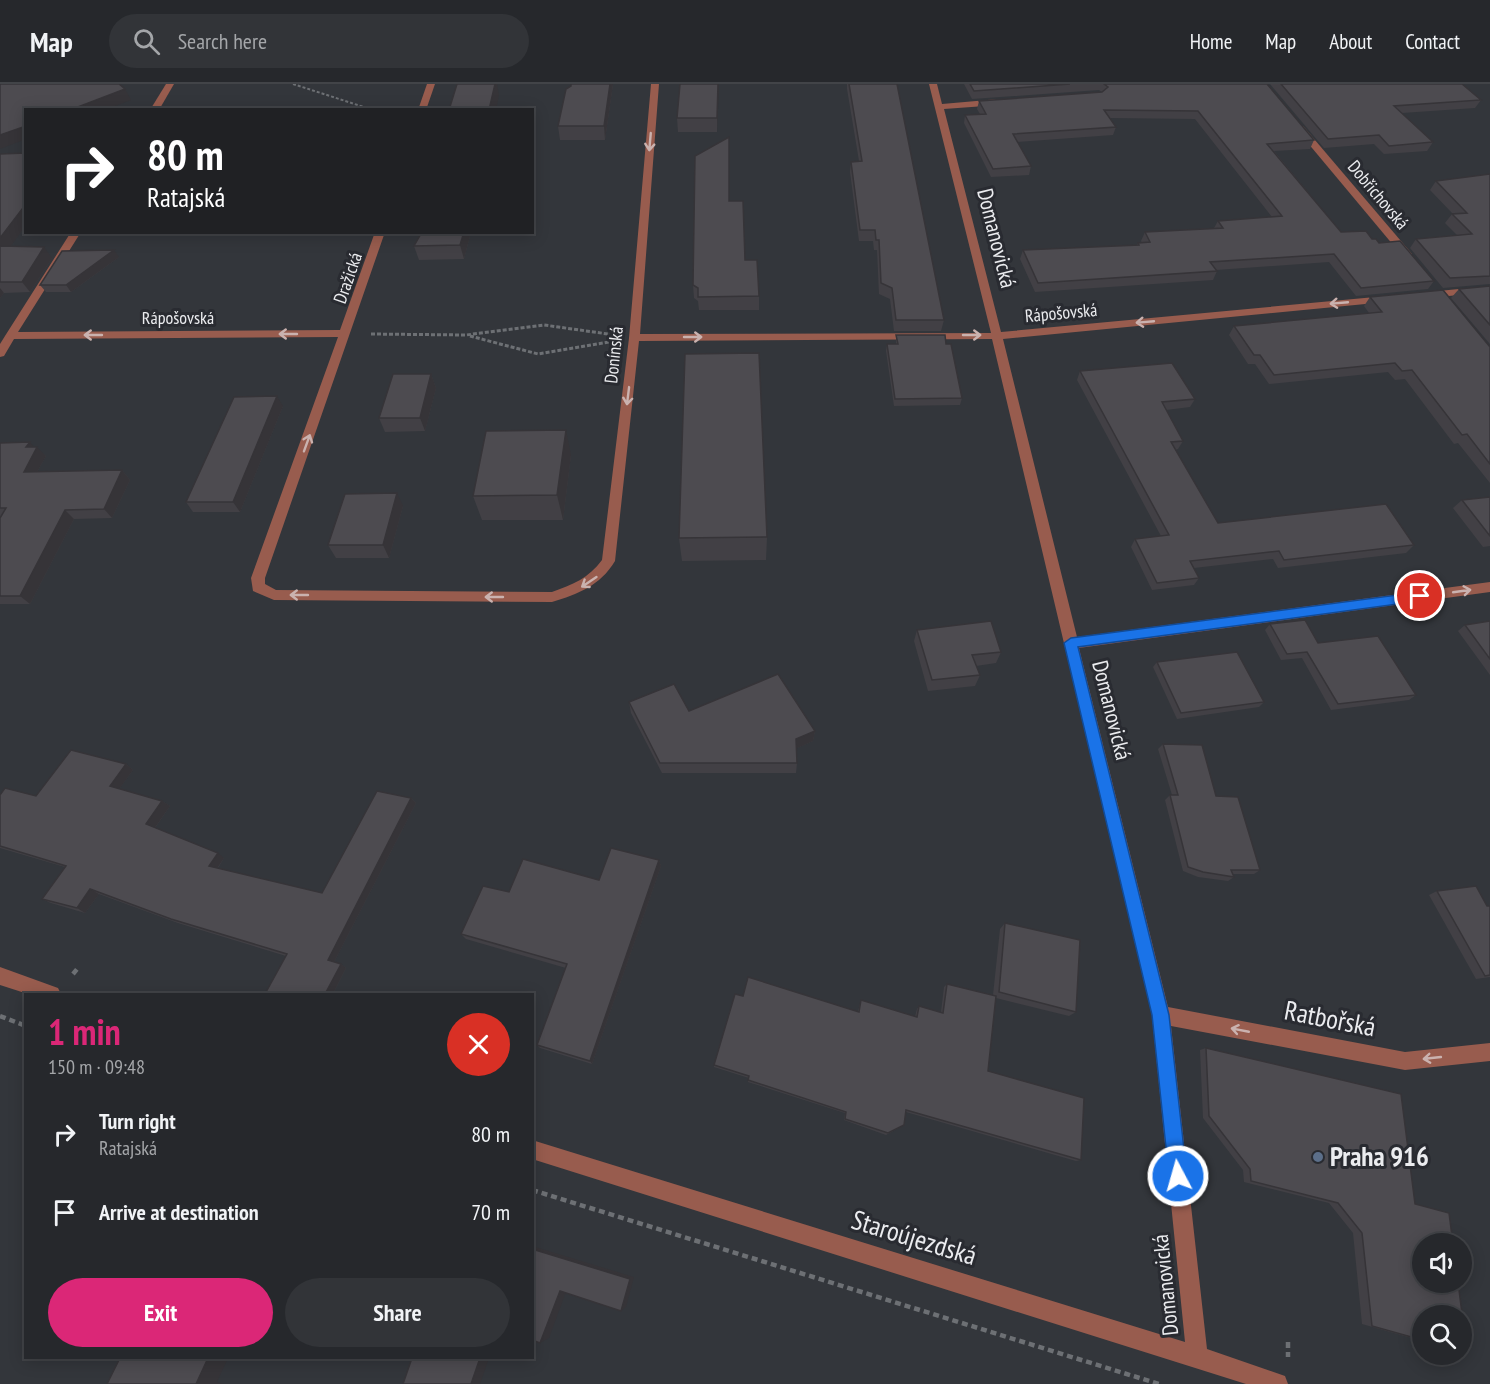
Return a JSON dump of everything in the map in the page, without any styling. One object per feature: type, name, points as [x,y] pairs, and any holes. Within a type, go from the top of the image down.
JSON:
[{"type":"street","points":[[155,108],[170,84]]},
{"type":"street","points":[[423,108],[430,84]]},
{"type":"street","name":"Donínská","points":[[552,597],[580,588],[598,576],[608,561],[634,338],[655,84]]},
{"type":"street","name":"Domanovická","points":[[933,84],[997,336],[1161,1015],[1197,1356]]},
{"type":"street","points":[[939,107],[1008,102]]},
{"type":"street","name":"Dobřichovská","points":[[1294,120],[1416,266]]},
{"type":"street","points":[[0,353],[75,234]]},
{"type":"street","name":"Dražická","points":[[379,234],[258,578],[258,587],[274,595],[552,597]]},
{"type":"street","points":[[1416,296],[1490,289]]},
{"type":"street","name":"Rápošovská","points":[[634,338],[997,336],[1393,298]]},
{"type":"street","name":"Rápošovská","points":[[10,336],[346,333]]},
{"type":"street","points":[[1071,643],[1490,587]]},
{"type":"street","points":[[0,976],[49,993]]},
{"type":"street","name":"Ratbořská","points":[[1161,1015],[1406,1061],[1490,1052]]},
{"type":"street","name":"Staroújezdská","points":[[534,1150],[1197,1356],[1277,1384]]},
{"type":"path","points":[[293,84],[367,108]]},
{"type":"path","points":[[346,333],[466,335],[544,325],[634,338]]},
{"type":"path","points":[[466,335],[538,354],[634,338]]},
{"type":"path","points":[[0,1016],[24,1025]]},
{"type":"path","points":[[534,1191],[1159,1384]]},
{"type":"building","points":[[0,84],[119,84],[125,89],[75,108],[24,108],[24,127],[0,135]]},
{"type":"building","points":[[457,84],[495,84],[489,108],[450,108]]},
{"type":"building","points":[[571,84],[610,84],[604,126],[558,126],[566,89]]},
{"type":"building","points":[[680,84],[718,84],[717,118],[677,118]]},
{"type":"building","points":[[849,84],[897,84],[944,320],[896,320],[892,288],[881,283],[879,240],[876,240],[875,230],[860,230],[851,162],[862,161]]},
{"type":"building","points":[[970,84],[1070,84],[974,91]]},
{"type":"building","points":[[1104,84],[1267,84],[1314,140],[1267,144],[1341,232],[1366,231],[1372,239],[1376,239],[1379,243],[1400,241],[1434,281],[1361,288],[1334,254],[1210,262],[1217,271],[1038,283],[1023,250],[1139,245],[1138,243],[1150,242],[1145,232],[1223,228],[1218,221],[1282,216],[1198,111],[1104,110],[1116,127],[1013,134],[1031,166],[993,169],[965,115],[986,114],[979,101],[1102,92],[1108,87]]},
{"type":"building","points":[[1281,84],[1462,84],[1481,100],[1394,106],[1433,142],[1389,146],[1379,135],[1328,139]]},
{"type":"building","points":[[729,137],[729,201],[743,201],[745,260],[757,260],[759,296],[698,297],[698,288],[693,285],[695,156]]},
{"type":"building","points":[[24,153],[24,207],[0,238],[0,154]]},
{"type":"building","points":[[1490,174],[1490,276],[1450,278],[1416,239],[1472,234],[1452,214],[1467,213],[1436,181]]},
{"type":"building","points":[[421,234],[463,234],[460,245],[414,246]]},
{"type":"building","points":[[0,246],[44,247],[22,282],[0,282]]},
{"type":"building","points":[[114,250],[66,285],[40,285],[62,251]]},
{"type":"building","points":[[1490,286],[1490,325],[1459,289]]},
{"type":"building","points":[[1443,290],[1490,347],[1490,464],[1467,434],[1462,435],[1412,370],[1402,371],[1395,363],[1274,375],[1260,355],[1254,355],[1234,326],[1382,312],[1370,297]]},
{"type":"building","points":[[896,335],[945,335],[946,344],[951,344],[962,398],[895,399],[887,344],[898,344]]},
{"type":"building","points":[[759,353],[767,537],[679,538],[685,354]]},
{"type":"building","points":[[1172,363],[1195,399],[1162,402],[1183,441],[1171,442],[1218,523],[1386,504],[1414,545],[1284,560],[1279,551],[1190,561],[1199,578],[1157,583],[1135,539],[1169,535],[1080,371]]},
{"type":"building","points":[[393,374],[431,374],[420,418],[379,418]]},
{"type":"building","points":[[277,396],[233,502],[186,502],[234,397]]},
{"type":"building","points":[[566,430],[557,495],[473,496],[486,431]]},
{"type":"building","points":[[30,442],[26,447],[37,447],[24,472],[122,470],[104,509],[65,510],[20,596],[0,596],[0,518],[6,508],[0,508],[0,443]]},
{"type":"building","points":[[397,493],[383,545],[328,545],[345,494]]},
{"type":"building","points":[[1490,497],[1490,536],[1462,500]]},
{"type":"building","points":[[1305,620],[1318,643],[1378,636],[1416,695],[1338,704],[1307,652],[1287,654],[1270,624]]},
{"type":"building","points":[[991,621],[1001,652],[972,655],[980,675],[932,680],[917,630]]},
{"type":"building","points":[[1490,621],[1490,659],[1465,625]]},
{"type":"building","points":[[1237,652],[1264,702],[1181,713],[1157,662]]},
{"type":"building","points":[[778,674],[815,731],[796,739],[797,763],[660,763],[629,702],[674,684],[689,711]]},
{"type":"building","points":[[1163,744],[1202,745],[1216,796],[1238,797],[1260,870],[1231,870],[1234,877],[1188,867],[1170,795],[1178,795]]},
{"type":"building","points":[[71,750],[126,764],[110,786],[162,801],[146,824],[218,853],[209,866],[322,893],[377,791],[411,798],[328,960],[341,964],[326,993],[266,993],[287,954],[171,919],[90,889],[77,908],[42,899],[66,866],[0,846],[0,795],[5,788],[36,796]]},
{"type":"building","points":[[611,848],[659,860],[590,1061],[537,1045],[567,964],[461,934],[483,886],[509,892],[523,859],[599,880]]},
{"type":"building","points":[[1476,886],[1487,906],[1490,906],[1490,975],[1485,976],[1437,891]]},
{"type":"building","points":[[1005,923],[1080,940],[1076,1012],[999,992]]},
{"type":"building","points":[[748,977],[859,1012],[861,1000],[917,1017],[919,1006],[943,1013],[947,984],[996,996],[988,1071],[1084,1098],[1081,1160],[906,1110],[904,1125],[888,1133],[845,1119],[846,1112],[748,1080],[749,1076],[714,1065],[735,994],[743,996]]},
{"type":"building","points":[[1206,1048],[1401,1094],[1415,1204],[1449,1213],[1452,1233],[1412,1233],[1412,1293],[1459,1293],[1461,1305],[1412,1305],[1412,1337],[1372,1326],[1362,1233],[1338,1203],[1251,1181],[1250,1169],[1209,1116]]},
{"type":"building","points":[[534,1250],[630,1279],[621,1311],[560,1291],[540,1343],[534,1341]]},
{"type":"building","points":[[120,1359],[208,1359],[196,1384],[107,1384]]},
{"type":"building","points":[[412,1359],[480,1359],[471,1384],[403,1384]]},
{"type":"place","name":"Praha 916","points":[[1318,1157]]},
{"type":"route","points":[[1178,1176],[1161,1015],[1071,643],[1420,596]]}]
